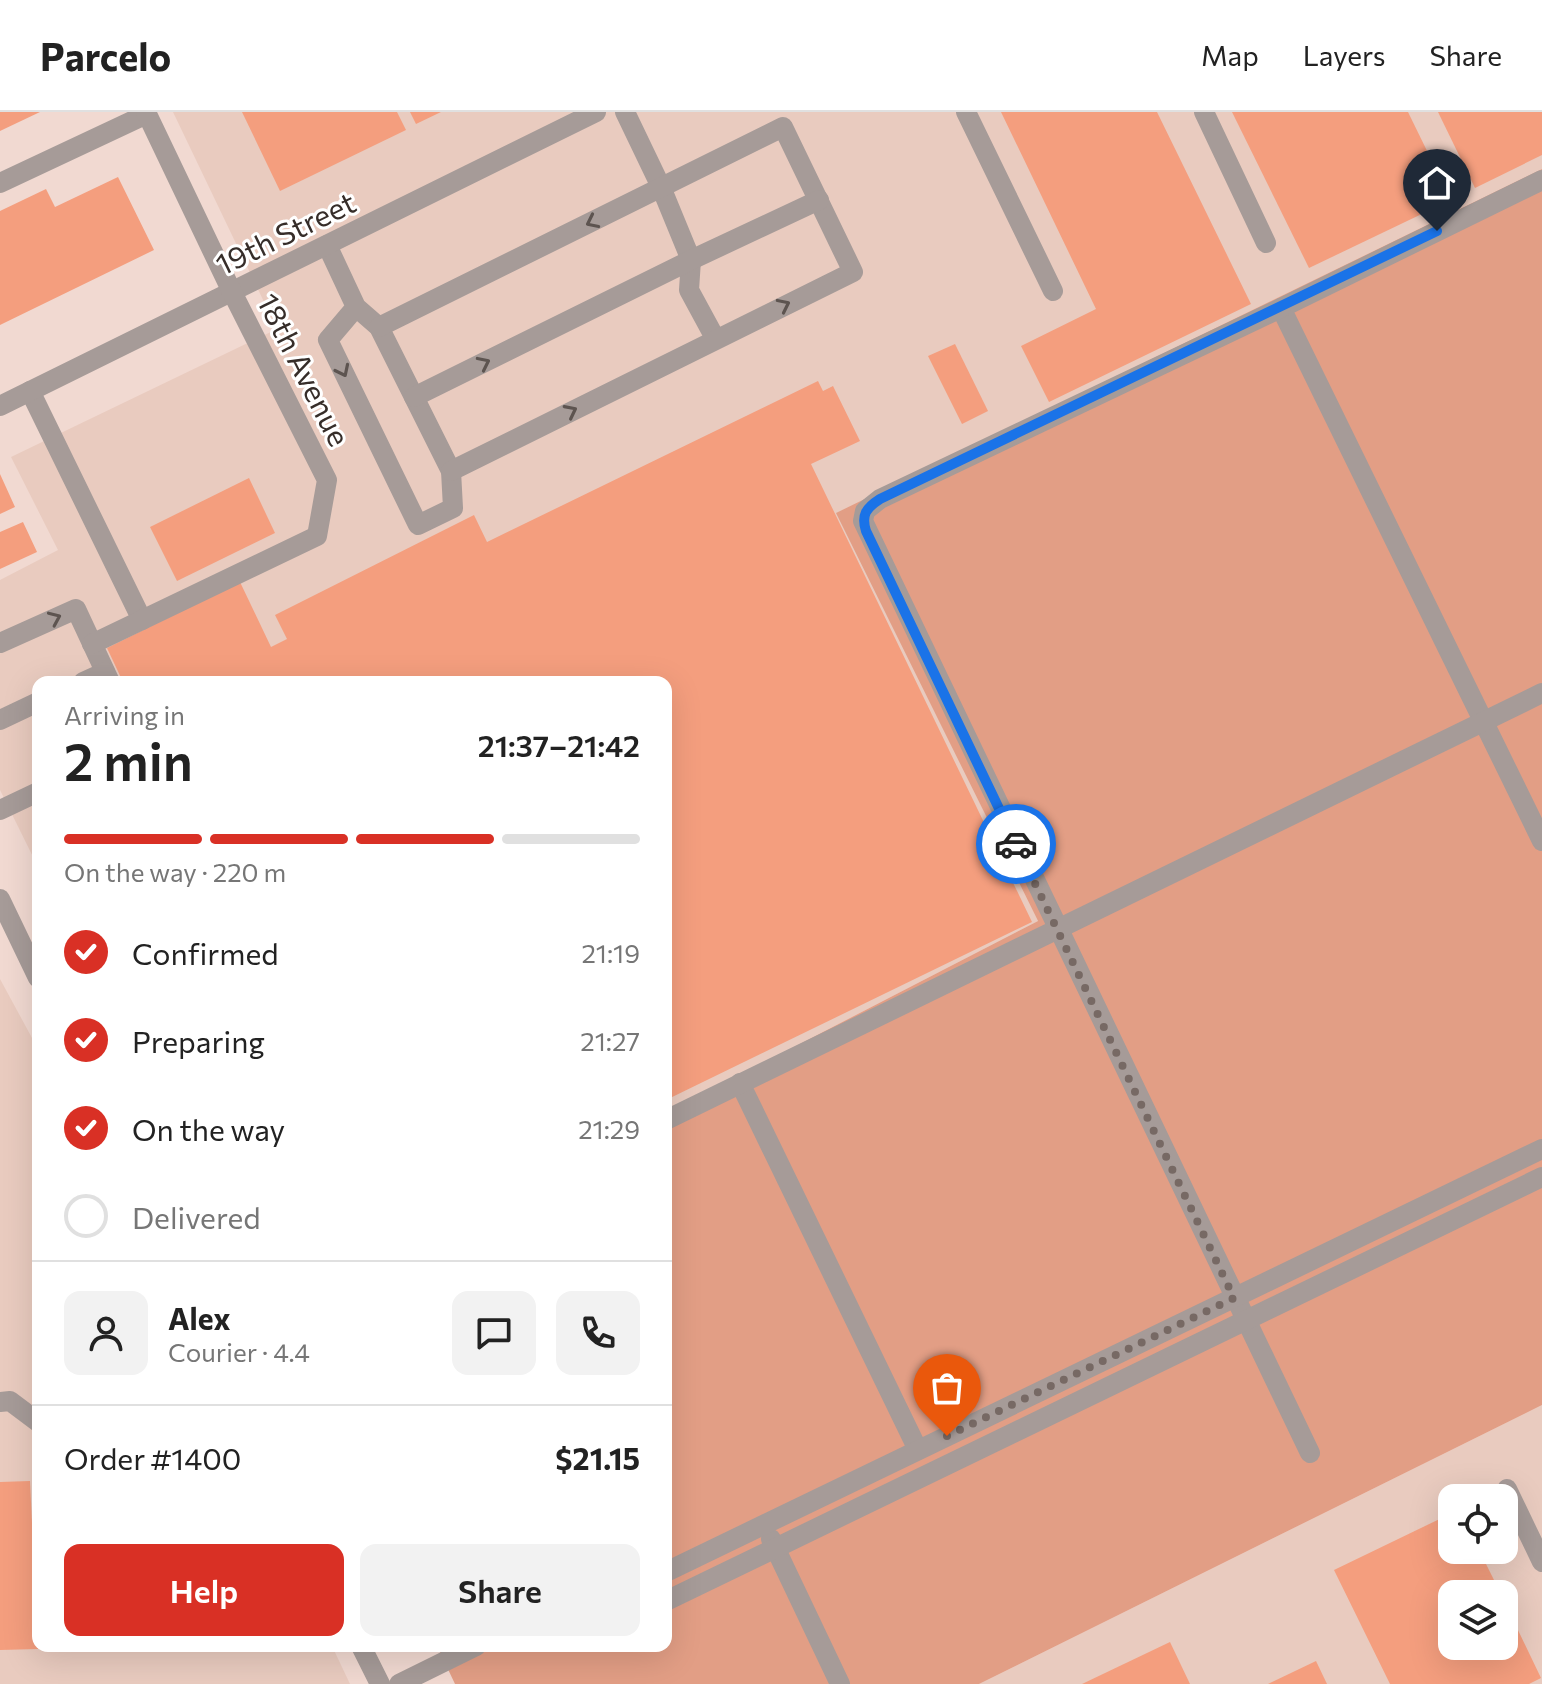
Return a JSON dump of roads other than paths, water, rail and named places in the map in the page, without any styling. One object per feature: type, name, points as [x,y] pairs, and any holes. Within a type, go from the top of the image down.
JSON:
[{"type":"street","name":"19th Street","points":[[0,406],[596,112]]},
{"type":"street","points":[[625,112],[691,260],[689,290],[715,338]]},
{"type":"street","points":[[966,112],[1053,291]]},
{"type":"street","points":[[1204,112],[1266,243]]},
{"type":"street","points":[[0,183],[146,113]]},
{"type":"street","name":"18th Avenue","points":[[142,620],[317,536],[327,480],[146,113]]},
{"type":"street","points":[[379,327],[783,127],[853,272],[451,471]]},
{"type":"street","points":[[1310,1453],[863,521],[865,511],[880,499],[1542,180]]},
{"type":"street","points":[[414,397],[819,200]]},
{"type":"street","points":[[327,245],[356,307],[379,327],[451,471],[453,508],[418,525],[328,340],[356,307]]},
{"type":"street","points":[[1281,308],[1542,841]]},
{"type":"street","points":[[30,391],[142,620],[92,644]]},
{"type":"street","points":[[0,643],[76,609],[108,676]]},
{"type":"street","points":[[672,1117],[1542,693]]},
{"type":"street","points":[[0,720],[32,705]]},
{"type":"street","points":[[0,810],[32,795]]},
{"type":"street","points":[[0,899],[32,966]]},
{"type":"street","points":[[740,1083],[918,1450]]},
{"type":"street","points":[[672,1569],[1542,1149]]},
{"type":"street","points":[[672,1598],[1542,1177]]},
{"type":"street","points":[[0,1402],[10,1401],[32,1418]]},
{"type":"street","points":[[1518,1512],[1542,1562]]},
{"type":"street","points":[[764,1525],[840,1684]]},
{"type":"street","points":[[364,1652],[380,1684]]},
{"type":"street","points":[[399,1684],[464,1652]]}]
